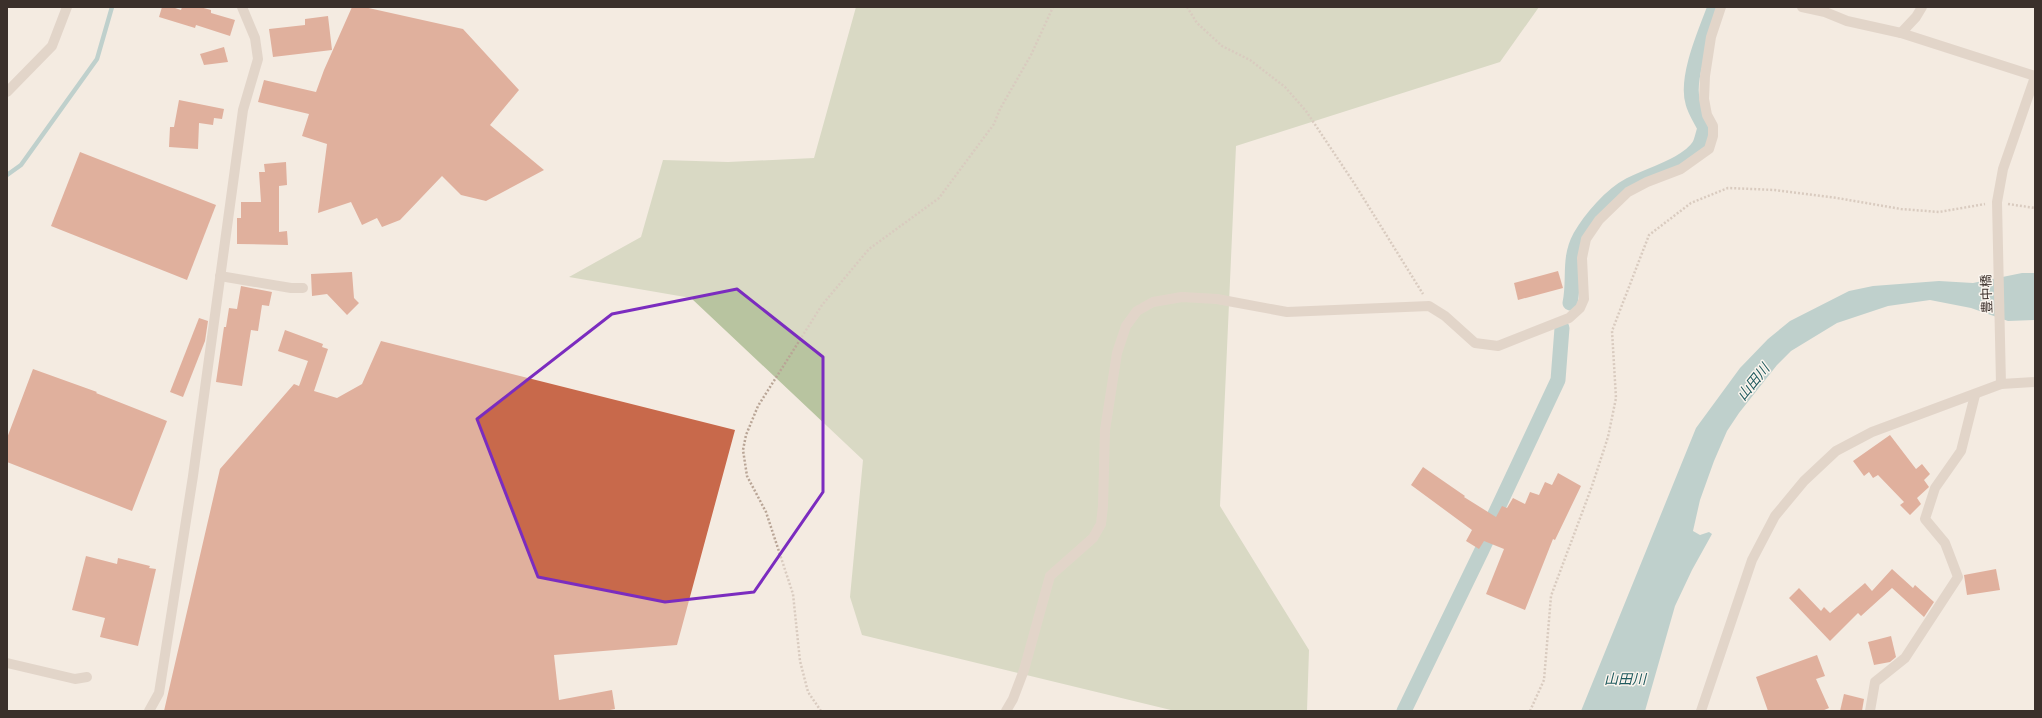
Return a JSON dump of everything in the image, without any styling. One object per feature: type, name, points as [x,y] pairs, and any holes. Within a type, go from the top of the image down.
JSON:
[{"type":"street","points":[[7,92],[52,46],[67,7]]},
{"type":"street","points":[[149,711],[159,693],[193,476],[243,110],[258,59],[255,38],[242,7]]},
{"type":"street","points":[[1006,711],[1013,699],[1024,670],[1050,576],[1093,538],[1100,524],[1103,506],[1105,430],[1117,354],[1126,326],[1137,311],[1153,302],[1182,297],[1217,299],[1287,312],[1430,306],[1445,316],[1475,344],[1498,346],[1569,318],[1580,308],[1584,299],[1582,258],[1586,239],[1599,220],[1628,192],[1647,182],[1681,169],[1709,149],[1713,136],[1713,126],[1707,116],[1704,99],[1705,76],[1711,38],[1721,7]]},
{"type":"street","points":[[1802,7],[1825,12],[1847,21],[1901,32],[2035,77]]},
{"type":"street","points":[[1901,32],[1916,17],[1922,7]]},
{"type":"street","name":"豊中橋","points":[[2001,379],[1997,202],[2003,169],[2035,77]]},
{"type":"street","points":[[220,276],[291,288],[303,288]]},
{"type":"street","points":[[1701,711],[1752,560],[1775,516],[1804,481],[1836,451],[1901,420],[1975,394],[2001,379],[2035,382]]},
{"type":"street","points":[[1870,711],[1875,682],[1905,658],[1958,577],[1945,543],[1925,519],[1935,488],[1961,451],[1975,394]]},
{"type":"street","points":[[7,663],[74,679],[87,676]]},
{"type":"path","points":[[821,711],[808,692],[800,661],[793,594],[766,512],[747,476],[743,450],[751,418],[827,299],[869,249],[939,198],[994,124],[1000,109],[1031,56],[1053,7]]},
{"type":"path","points":[[1187,7],[1197,23],[1222,46],[1250,60],[1279,83],[1306,111],[1354,183],[1367,208],[1372,212],[1418,284],[1430,306]]},
{"type":"path","points":[[1530,711],[1544,680],[1551,596],[1592,486],[1610,430],[1616,398],[1612,331],[1650,235],[1691,203],[1728,188],[1774,190],[1837,198],[1901,209],[1939,212],[1997,202],[2035,208]]},
{"type":"highlighted area","points":[[737,289],[823,357],[823,492],[754,592],[665,602],[538,577],[477,419],[612,314]]},
{"type":"green space","points":[[856,7],[1539,7],[1500,62],[1236,146],[1220,506],[1309,650],[1307,711],[1175,711],[862,635],[850,597],[863,460],[691,298],[569,277],[641,237],[663,160],[728,162],[814,158]]},
{"type":"water","name":"山田川","points":[[2022,273],[2035,273],[2035,320],[2008,321],[1971,308],[1930,300],[1888,306],[1837,323],[1791,351],[1777,365],[1739,413],[1727,431],[1714,461],[1700,500],[1693,531],[1700,535],[1709,532],[1712,534],[1692,570],[1675,606],[1645,711],[1581,711],[1696,428],[1740,368],[1768,339],[1790,321],[1849,291],[1873,286],[1939,281],[1973,283]]},
{"type":"building","points":[[162,7],[172,7],[181,10],[182,7],[200,7],[211,10],[211,13],[235,20],[230,36],[196,25],[195,28],[159,17]]},
{"type":"building","points":[[352,7],[364,7],[463,29],[519,90],[490,125],[544,170],[486,201],[461,195],[442,176],[400,220],[382,227],[377,218],[362,225],[351,202],[318,213],[327,144],[302,136],[309,114],[258,102],[264,80],[316,92],[324,70]]},
{"type":"building","points":[[328,16],[332,50],[273,57],[269,29],[305,25],[305,19]]},
{"type":"building","points":[[224,47],[228,62],[204,65],[200,54]]},
{"type":"building","points":[[179,100],[224,109],[222,119],[214,118],[213,125],[199,123],[198,149],[169,147],[170,127],[174,127]]},
{"type":"building","points":[[80,152],[216,205],[187,280],[51,226]]},
{"type":"building","points":[[286,162],[287,185],[279,186],[279,232],[287,231],[288,245],[237,244],[237,218],[241,218],[241,202],[261,202],[259,172],[265,172],[264,164]]},
{"type":"building","points":[[1558,271],[1563,288],[1518,300],[1514,283]]},
{"type":"building","points":[[352,272],[354,298],[359,303],[347,315],[327,294],[312,296],[311,274]]},
{"type":"building","points":[[241,286],[272,292],[269,306],[262,305],[258,331],[251,330],[242,386],[216,382],[224,327],[226,327],[229,308],[237,309]]},
{"type":"building","points":[[199,318],[208,321],[205,341],[183,397],[170,392]]},
{"type":"building","points":[[285,330],[323,344],[322,347],[328,349],[314,391],[337,398],[362,384],[381,341],[735,430],[677,645],[554,655],[559,700],[612,690],[615,709],[605,711],[164,711],[220,469],[294,384],[299,386],[308,361],[278,351]]},
{"type":"building","points":[[33,369],[97,392],[96,393],[167,421],[132,511],[7,462],[7,438]]},
{"type":"building","points":[[1890,435],[1916,469],[1922,464],[1930,474],[1924,480],[1929,487],[1917,498],[1921,504],[1910,515],[1900,505],[1904,502],[1878,475],[1873,478],[1869,472],[1864,476],[1853,461]]},
{"type":"building","points":[[1423,467],[1465,496],[1464,497],[1496,517],[1502,506],[1507,508],[1513,498],[1525,504],[1530,492],[1539,495],[1545,482],[1552,485],[1558,473],[1581,486],[1555,540],[1553,539],[1525,610],[1486,594],[1504,549],[1484,541],[1479,549],[1466,541],[1472,530],[1411,485]]},
{"type":"building","points":[[86,556],[117,564],[118,558],[150,566],[149,568],[156,569],[138,646],[100,637],[105,618],[72,610]]},
{"type":"building","points":[[1892,569],[1913,588],[1915,585],[1934,602],[1924,617],[1892,588],[1861,616],[1858,613],[1830,641],[1789,598],[1799,588],[1821,611],[1824,607],[1830,613],[1865,583],[1872,591]]},
{"type":"building","points":[[1996,569],[2000,590],[1967,595],[1964,575]]},
{"type":"building","points":[[1891,636],[1896,657],[1890,662],[1874,665],[1868,642]]},
{"type":"building","points":[[1817,655],[1825,676],[1816,679],[1829,708],[1822,711],[1768,711],[1756,677]]},
{"type":"building","points":[[1844,694],[1864,699],[1862,711],[1840,711]]},
{"type":"waterway","points":[[7,175],[21,165],[97,59],[112,7]]},
{"type":"waterway","points":[[1570,303],[1573,261],[1576,245],[1596,215],[1623,189],[1677,164],[1694,152],[1700,144],[1705,128],[1693,103],[1691,93],[1692,81],[1694,68],[1702,41],[1715,7]]},
{"type":"waterway","points":[[1404,711],[1482,550],[1493,526],[1495,514],[1558,380],[1562,328]]}]
